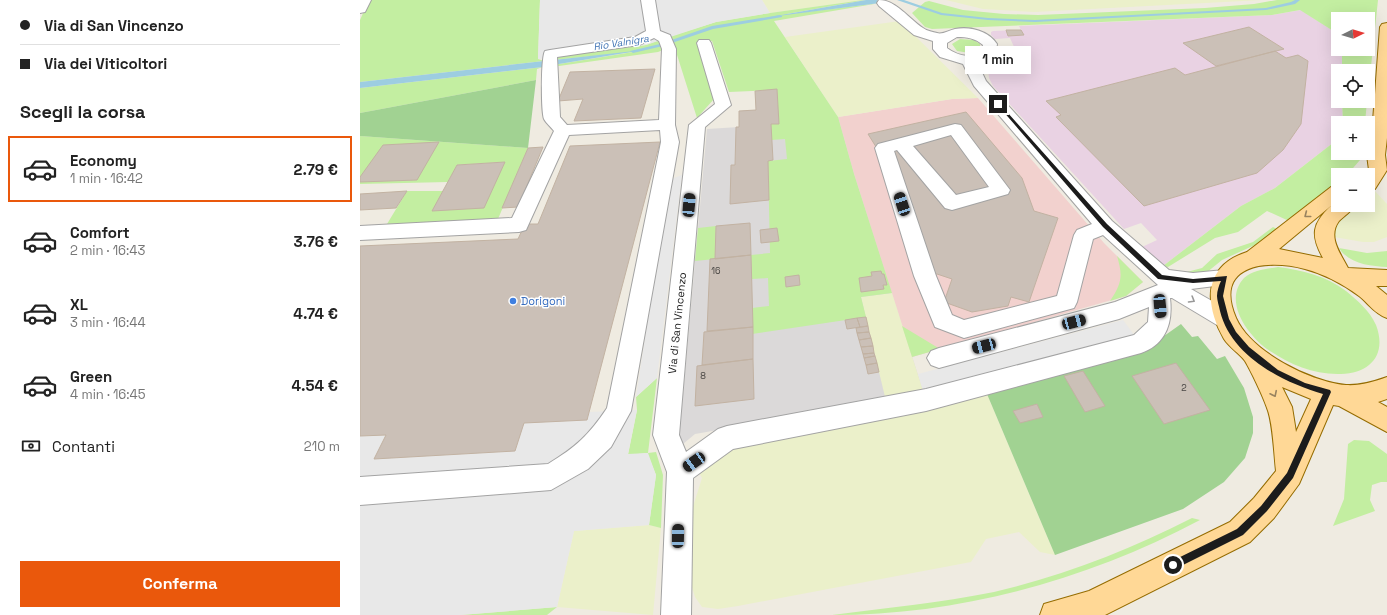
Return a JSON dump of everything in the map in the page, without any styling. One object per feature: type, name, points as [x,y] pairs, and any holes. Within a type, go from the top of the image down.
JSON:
[{"type":"main road","points":[[1375,168],[1377,163],[1381,121],[1387,27]]},
{"type":"main road","points":[[1369,168],[1377,163]]},
{"type":"main road","points":[[1377,163],[1387,187]]},
{"type":"main road","points":[[1290,476],[1280,407],[1270,385],[1225,319],[1220,296],[1224,278],[1231,269],[1254,258],[1331,197]]},
{"type":"main road","points":[[1337,212],[1324,227],[1324,242],[1343,275]]},
{"type":"main road","points":[[1254,258],[1280,256],[1307,261],[1343,275],[1364,288],[1387,309]]},
{"type":"main road","points":[[1343,275],[1387,278]]},
{"type":"main road","points":[[1246,349],[1276,372],[1304,385],[1336,394],[1387,420]]},
{"type":"main road","points":[[1336,394],[1364,396],[1387,388]]},
{"type":"main road","points":[[1055,615],[1093,605],[1240,532],[1264,508],[1290,476],[1336,394]]},
{"type":"street","points":[[360,9],[364,0]]},
{"type":"street","points":[[360,491],[551,477],[579,460],[602,438],[619,411],[670,142],[667,125],[662,40],[648,0]]},
{"type":"street","points":[[884,3],[905,14],[919,32],[941,39],[949,35],[965,33],[982,37],[990,44],[991,50],[988,54],[982,57],[968,60],[957,59],[944,53],[939,45],[941,39]]},
{"type":"street","points":[[563,130],[552,118],[550,54],[639,41],[662,40]]},
{"type":"street","name":"Via di San Vincenzo","points":[[676,615],[680,472],[666,435],[696,129],[697,125],[723,105],[704,43]]},
{"type":"street","points":[[968,60],[979,83],[1105,226],[1164,286],[1225,319]]},
{"type":"street","points":[[563,130],[667,125]]},
{"type":"street","points":[[901,143],[952,203],[1001,190],[955,129],[901,143],[884,148],[925,276],[943,321],[964,329],[1066,302],[1084,234],[1105,226]]},
{"type":"street","points":[[360,233],[519,225],[563,130]]},
{"type":"street","points":[[939,358],[1119,310],[1164,286],[1224,278]]},
{"type":"street","points":[[680,472],[727,438],[926,400],[1141,343],[1153,335],[1161,318],[1164,286]]},
{"type":"shaded area","points":[[540,0],[762,0],[770,13],[716,22],[646,45],[538,59]]},
{"type":"shaded area","points":[[1301,10],[1331,29],[1331,56],[1342,56],[1342,64],[1331,64],[1331,108],[1342,108],[1343,116],[1331,116],[1331,144],[1275,188],[1241,206],[1163,266],[1142,247],[1157,240],[1141,223],[1124,229],[993,86],[989,78],[988,69],[1001,49],[1015,49],[1010,38],[995,39],[991,35],[991,32],[993,31],[1021,30],[1019,26],[1272,15]]},
{"type":"shaded area","points":[[777,89],[838,117],[854,174],[924,394],[695,434],[683,444],[679,439],[707,129],[739,127],[739,111],[756,110],[755,91]]},
{"type":"shaded area","points":[[978,98],[1104,243],[1143,282],[1126,296],[912,357],[854,174],[838,117],[952,99]]},
{"type":"shaded area","points":[[682,175],[657,378],[636,397],[669,180]]},
{"type":"shaded area","points":[[1123,320],[1135,336],[924,394],[918,374]]},
{"type":"shaded area","points":[[637,410],[628,454],[648,453],[656,475],[649,525],[574,531],[557,607],[460,615],[360,615],[360,436],[386,435],[375,459],[524,423],[589,412]]},
{"type":"green space","points":[[369,0],[540,0],[538,59],[544,61],[360,82],[360,20]]},
{"type":"green space","points":[[762,0],[863,0],[770,13]]},
{"type":"green space","points":[[866,0],[781,15],[880,3],[774,21],[838,117],[854,174],[892,293],[861,297],[866,317],[752,334],[752,308],[769,306],[768,278],[752,279],[751,255],[770,253],[768,161],[787,159],[785,139],[771,140],[771,124],[779,124],[777,90],[729,92],[712,41],[700,43],[714,99],[697,118],[671,36],[716,22]]},
{"type":"green space","points":[[946,0],[1262,0],[1034,12],[983,9]]},
{"type":"green space","points":[[1277,0],[1378,0],[1375,28],[1375,12],[1331,12],[1331,30],[1300,10],[1272,15],[932,29],[925,27],[912,13],[925,2],[929,1],[963,10],[1004,14],[1038,15],[1205,8],[1254,4]]},
{"type":"green space","points":[[900,21],[978,98],[952,99],[838,117],[785,37]]},
{"type":"green space","points":[[960,39],[974,40],[980,44],[980,49],[970,53],[957,51],[952,44]]},
{"type":"green space","points":[[659,40],[663,50],[658,52],[559,66],[553,65],[633,52],[554,60],[560,56],[646,45]]},
{"type":"green space","points":[[1342,56],[1372,56],[1371,64],[1342,64]]},
{"type":"green space","points":[[543,67],[537,69],[536,80],[360,113],[360,88]]},
{"type":"green space","points":[[536,80],[528,148],[360,136],[360,113]]},
{"type":"green space","points":[[1342,108],[1366,108],[1366,116],[1343,116]]},
{"type":"green space","points":[[360,136],[528,148],[498,219],[387,224],[407,191],[443,191],[433,211],[504,162],[457,165],[448,182],[360,184]]},
{"type":"green space","points":[[1331,144],[1331,160],[1360,160],[1353,168],[1331,168],[1331,190],[1289,221],[1267,211],[1238,232],[1215,238],[1168,267],[1163,266],[1241,206],[1275,188]]},
{"type":"green space","points":[[1375,191],[1387,204],[1387,237],[1374,242],[1363,242],[1334,237],[1334,225],[1346,212],[1375,212]]},
{"type":"green space","points":[[716,226],[715,259],[695,261],[698,228]]},
{"type":"green space","points":[[1273,227],[1277,229],[1257,244],[1222,260],[1206,273],[1183,273],[1202,268],[1217,254],[1253,242]]},
{"type":"green space","points":[[1339,248],[1367,253],[1387,251],[1387,267],[1367,265],[1354,261],[1348,258]]},
{"type":"green space","points":[[1117,256],[1143,282],[1126,296],[1110,301],[1117,289],[1121,274]]},
{"type":"green space","points":[[1278,267],[1305,272],[1330,281],[1346,291],[1363,306],[1376,325],[1379,335],[1378,353],[1368,366],[1352,373],[1341,374],[1313,371],[1295,365],[1278,356],[1262,345],[1254,337],[1241,318],[1237,308],[1236,298],[1238,287],[1244,278],[1252,273]]},
{"type":"green space","points":[[892,293],[924,394],[886,401],[861,297]]},
{"type":"green space","points":[[1181,324],[1192,337],[1198,336],[1217,359],[1225,356],[1244,388],[1253,417],[1253,433],[1245,458],[1224,482],[1183,509],[1055,555],[987,394],[1140,353]]},
{"type":"green space","points":[[902,326],[940,349],[912,357]]},
{"type":"green space","points":[[657,378],[648,453],[656,452],[663,475],[661,528],[649,525],[656,475],[647,453],[628,455],[637,410],[636,397]]},
{"type":"green space","points":[[987,394],[1055,555],[1040,552],[1019,532],[986,539],[971,562],[738,606],[718,609],[702,607],[695,597],[689,578],[691,513],[702,478],[698,471],[733,445]]},
{"type":"green space","points":[[1354,440],[1369,441],[1387,454],[1387,482],[1372,485],[1370,500],[1375,511],[1333,526],[1344,499],[1348,444]]},
{"type":"green space","points":[[1192,518],[1200,520],[1113,560],[1022,590],[975,601],[928,609],[832,615],[953,599],[1020,586],[1095,561],[1144,541]]},
{"type":"green space","points":[[649,525],[661,528],[653,615],[557,607],[574,531]]},
{"type":"green space","points":[[557,607],[547,615],[460,615]]},
{"type":"water","points":[[866,0],[877,0],[880,3],[770,17]]},
{"type":"water","points":[[643,50],[553,65],[554,60]]},
{"type":"water","points":[[544,61],[543,67],[360,88],[360,82]]},
{"type":"building","points":[[1249,27],[1284,49],[1216,66],[1183,43]]},
{"type":"building","points":[[1006,30],[1021,30],[1024,35],[1008,36]]},
{"type":"building","points":[[1275,51],[1286,58],[1298,55],[1308,61],[1301,124],[1283,150],[1257,173],[1144,206],[1056,117],[1061,115],[1046,101],[1175,68],[1185,75]]},
{"type":"building","points":[[655,69],[641,118],[574,121],[583,99],[558,101],[570,72]]},
{"type":"building","points":[[777,89],[779,124],[771,124],[773,160],[768,161],[769,200],[730,204],[731,165],[735,165],[736,127],[739,127],[739,111],[756,110],[755,91]]},
{"type":"building","points":[[966,112],[1022,178],[1034,211],[1058,218],[1029,302],[1011,297],[1008,306],[972,312],[944,302],[952,279],[937,274],[925,276],[878,150],[868,134]]},
{"type":"building","points":[[439,142],[417,180],[360,182],[360,177],[383,145]]},
{"type":"building","points":[[660,142],[587,420],[524,423],[515,451],[374,459],[386,435],[360,436],[360,246],[518,239],[525,224],[538,224],[570,146]]},
{"type":"building","points":[[543,147],[518,207],[502,208],[528,148]]},
{"type":"building","points":[[505,162],[484,208],[432,211],[457,165]]},
{"type":"building","points":[[407,191],[396,208],[360,210],[360,194]]},
{"type":"building","points":[[750,223],[751,255],[715,259],[716,226]]},
{"type":"building","points":[[777,228],[779,241],[761,243],[760,230]]},
{"type":"building","points":[[751,255],[753,327],[707,331],[710,259]]},
{"type":"building","points":[[881,271],[882,274],[884,274],[887,285],[883,285],[884,289],[861,292],[859,278],[872,276],[871,272]]},
{"type":"building","points":[[799,275],[800,285],[786,287],[785,277]]},
{"type":"building","points":[[866,317],[868,326],[860,327],[857,318]]},
{"type":"building","points":[[857,318],[860,327],[847,329],[845,320]]},
{"type":"building","points":[[868,326],[869,332],[857,333],[856,328]]},
{"type":"building","points":[[753,327],[753,359],[702,365],[704,332]]},
{"type":"building","points":[[869,332],[871,338],[859,340],[857,333]]},
{"type":"building","points":[[871,338],[873,346],[861,347],[859,340]]},
{"type":"building","points":[[873,346],[874,353],[863,354],[861,347]]},
{"type":"building","points":[[874,353],[875,356],[864,358],[863,354]]},
{"type":"building","points":[[875,356],[877,363],[866,365],[864,358]]},
{"type":"building","points":[[753,359],[754,399],[695,406],[697,366]]},
{"type":"building","points":[[877,363],[879,372],[868,374],[866,365]]},
{"type":"building","points":[[1176,363],[1210,410],[1164,424],[1132,376]]},
{"type":"building","points":[[1083,371],[1105,406],[1085,412],[1064,376]]},
{"type":"building","points":[[1037,404],[1043,417],[1020,423],[1013,411]]},
{"type":"waterway","name":"Rio Valnigra","points":[[899,0],[941,14],[988,19],[1035,21],[1266,9],[1293,3],[1298,0]]},
{"type":"waterway","name":"Rio Valnigra","points":[[633,51],[661,45],[712,28],[780,16]]},
{"type":"place","name":"Dorigoni","points":[[513,301]]},
{"type":"route","points":[[998,104],[1105,226],[1161,277],[1193,281],[1224,278],[1220,296],[1225,319],[1234,334],[1246,349],[1276,372],[1304,385],[1327,392],[1290,476],[1264,508],[1240,532],[1173,565]]}]
